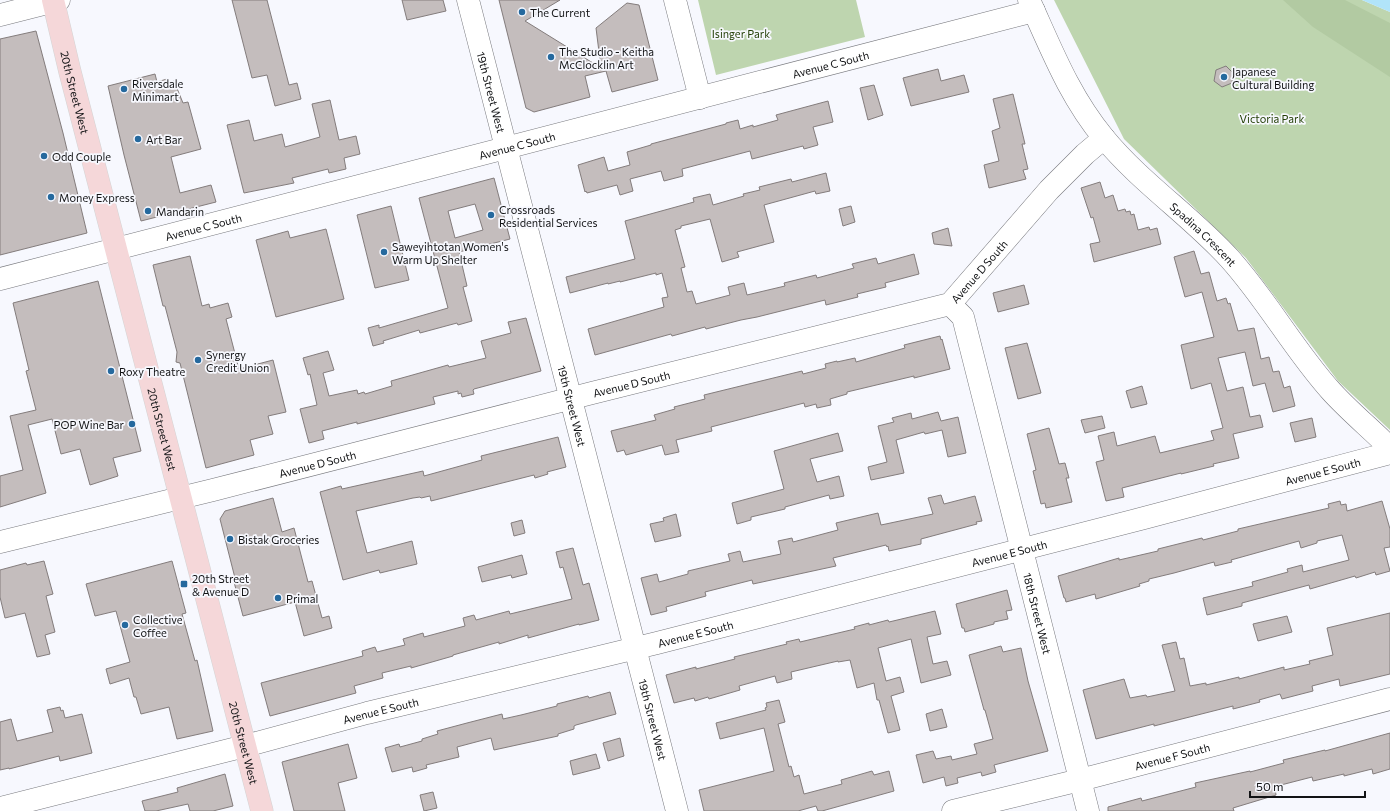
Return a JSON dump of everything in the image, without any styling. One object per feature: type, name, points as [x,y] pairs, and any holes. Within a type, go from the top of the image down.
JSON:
[{"type":"main road","name":"20th Street West","points":[[55,0],[70,72],[262,811]]},
{"type":"street","points":[[0,16],[55,0]]},
{"type":"street","name":"19th Street West","points":[[468,0],[677,811]]},
{"type":"street","points":[[674,0],[700,98]]},
{"type":"street","name":"Avenue C South","points":[[0,278],[700,98],[1032,6]]},
{"type":"street","name":"Spadina Crescent","points":[[1032,6],[1053,56],[1070,88],[1104,138],[1133,168],[1230,259],[1254,288],[1331,391],[1390,448]]},
{"type":"street","name":"Avenue D South","points":[[0,542],[181,498],[571,398],[950,304],[1049,190],[1104,138]]},
{"type":"street","name":"18th Street West","points":[[950,304],[963,317],[1088,811]]},
{"type":"street","name":"Avenue E South","points":[[0,808],[245,746],[367,713],[635,648],[1390,453]]},
{"type":"street","name":"Avenue F South","points":[[953,811],[1080,780],[1390,699]]},
{"type":"green space","name":"Isinger Park","points":[[698,0],[856,0],[865,37],[716,75]]},
{"type":"green space","name":"Victoria Park","points":[[1054,0],[1362,0],[1390,12],[1390,430],[1338,381],[1246,258],[1124,139]]},
{"type":"green space","points":[[1283,0],[1345,0],[1390,23],[1390,77],[1313,27]]},
{"type":"water","points":[[1362,0],[1390,0],[1390,12]]},
{"type":"building","points":[[232,0],[267,0],[289,85],[297,83],[301,99],[275,106],[267,75],[252,78]]},
{"type":"building","points":[[402,0],[443,0],[446,11],[407,20]]},
{"type":"building","points":[[499,0],[560,0],[525,21],[601,68],[596,28],[627,3],[639,5],[658,80],[612,92],[606,71],[585,76],[590,97],[534,112],[526,108]]},
{"type":"building","points":[[36,31],[63,133],[87,233],[0,255],[0,39]]},
{"type":"building","name":"Japanese Cultural Building","points":[[1226,66],[1233,73],[1232,83],[1222,87],[1214,81],[1216,70]]},
{"type":"building","points":[[938,69],[941,81],[964,75],[969,92],[911,106],[903,78]]},
{"type":"building","points":[[155,74],[157,82],[167,79],[168,83],[174,81],[183,103],[188,102],[201,149],[171,157],[180,193],[211,185],[216,202],[141,221],[108,86]]},
{"type":"building","points":[[874,85],[883,115],[868,120],[860,88]]},
{"type":"building","points":[[1013,94],[1025,144],[1022,144],[1028,169],[1023,170],[1026,179],[989,188],[984,165],[999,161],[992,131],[1000,128],[993,99]]},
{"type":"building","points":[[330,100],[339,140],[356,136],[360,154],[344,158],[346,169],[329,173],[328,169],[292,178],[294,183],[244,193],[227,125],[249,120],[254,141],[282,134],[285,147],[320,137],[312,104]]},
{"type":"building","points":[[828,101],[833,122],[813,127],[818,145],[804,149],[803,146],[752,159],[750,151],[682,169],[683,176],[664,181],[661,171],[630,179],[633,191],[620,195],[617,185],[587,193],[586,191],[585,192],[578,165],[604,157],[608,171],[630,165],[627,152],[651,144],[738,120],[740,129],[753,125],[753,127],[778,120],[776,115]]},
{"type":"building","points":[[826,173],[830,191],[816,194],[815,191],[764,205],[774,242],[737,252],[739,257],[722,262],[710,219],[681,226],[681,228],[675,230],[685,267],[681,268],[687,292],[692,291],[696,304],[730,295],[728,287],[744,283],[747,295],[785,286],[784,283],[816,275],[817,278],[854,268],[852,264],[876,258],[878,264],[914,254],[919,274],[885,283],[886,287],[857,294],[858,297],[826,305],[825,300],[706,329],[705,327],[672,336],[671,334],[595,355],[588,329],[664,307],[662,298],[668,297],[662,273],[656,275],[656,273],[620,282],[608,283],[570,293],[566,277],[635,259],[625,221],[694,202],[693,198],[710,194],[713,205],[744,196],[743,194],[760,190],[759,187],[791,179],[792,182]]},
{"type":"building","points":[[494,178],[510,239],[459,252],[467,286],[463,287],[472,321],[458,325],[457,323],[420,333],[419,330],[383,341],[384,343],[373,346],[368,328],[379,325],[379,328],[448,308],[419,198]],"holes":[[[475,204],[483,230],[455,238],[448,211]]]},
{"type":"building","points":[[1100,182],[1105,198],[1113,195],[1118,211],[1125,209],[1126,212],[1130,211],[1131,215],[1134,214],[1138,230],[1149,227],[1150,230],[1157,228],[1161,244],[1094,262],[1090,244],[1100,242],[1093,217],[1091,218],[1081,188]]},
{"type":"building","name":"Saweyihtotan Women's Warm Up Shelter","points":[[391,206],[409,280],[375,288],[357,215]]},
{"type":"building","points":[[851,206],[855,222],[843,226],[839,209]]},
{"type":"building","points":[[948,228],[952,246],[934,244],[932,233]]},
{"type":"building","points":[[326,229],[344,299],[276,317],[256,240],[288,231],[290,238]]},
{"type":"building","points":[[1194,251],[1201,274],[1209,272],[1217,301],[1226,298],[1228,304],[1230,303],[1238,331],[1254,328],[1261,359],[1269,357],[1273,372],[1279,371],[1284,388],[1290,386],[1295,406],[1273,412],[1265,383],[1253,386],[1245,352],[1218,358],[1227,391],[1243,387],[1250,417],[1260,415],[1263,427],[1233,434],[1239,458],[1213,464],[1214,466],[1122,488],[1124,497],[1106,501],[1096,462],[1104,460],[1098,436],[1114,432],[1117,446],[1155,436],[1160,453],[1214,440],[1211,431],[1223,428],[1211,383],[1191,389],[1181,345],[1214,337],[1202,292],[1185,297],[1174,257]]},
{"type":"building","points":[[190,256],[202,306],[209,304],[210,308],[228,303],[232,317],[226,319],[239,369],[273,360],[286,412],[268,416],[273,434],[250,440],[254,455],[206,468],[180,363],[176,362],[177,352],[165,306],[163,306],[153,265]]},
{"type":"building","points":[[98,281],[141,451],[113,458],[118,476],[90,485],[80,449],[61,454],[52,419],[28,425],[46,493],[0,507],[0,476],[23,470],[10,416],[36,410],[26,371],[29,370],[13,303]]},
{"type":"building","points":[[1024,285],[1029,304],[998,312],[993,293]]},
{"type":"building","points":[[526,318],[541,371],[474,389],[474,394],[462,397],[461,393],[458,394],[458,391],[433,397],[435,404],[357,424],[357,422],[322,431],[324,439],[309,443],[300,409],[317,405],[310,374],[308,375],[303,358],[328,351],[334,370],[323,373],[329,396],[357,390],[358,394],[364,392],[365,394],[392,386],[391,381],[448,365],[449,367],[486,358],[481,341],[511,333],[508,322]]},
{"type":"building","points":[[940,336],[950,369],[847,392],[847,394],[830,399],[831,405],[817,408],[816,404],[805,407],[804,403],[711,427],[712,431],[676,440],[679,452],[665,455],[662,445],[626,455],[624,450],[617,452],[611,431],[656,420],[654,415],[675,409],[674,407],[705,399],[704,395],[802,371],[803,374],[826,368],[825,364],[837,361],[855,358],[856,362],[905,348],[904,345]]},
{"type":"building","points":[[1027,343],[1041,393],[1018,399],[1005,348]]},
{"type":"building","points":[[1142,386],[1147,404],[1131,408],[1126,391]]},
{"type":"building","points":[[938,412],[941,421],[958,417],[966,453],[948,457],[942,430],[925,434],[924,432],[896,440],[904,473],[871,480],[868,467],[887,462],[878,426],[894,422],[892,418],[911,413],[912,419]]},
{"type":"building","points":[[1102,416],[1105,428],[1085,433],[1081,420]]},
{"type":"building","points":[[1312,418],[1316,437],[1295,442],[1290,423]]},
{"type":"building","points":[[1049,428],[1059,464],[1065,463],[1069,478],[1066,478],[1072,502],[1046,508],[1045,503],[1041,504],[1033,471],[1036,470],[1027,434]]},
{"type":"building","points":[[838,433],[843,451],[810,459],[817,482],[839,476],[844,496],[830,499],[829,495],[785,507],[785,509],[751,517],[751,520],[737,524],[732,503],[784,489],[774,451]]},
{"type":"building","points":[[558,437],[566,467],[547,472],[548,474],[535,478],[534,475],[431,501],[430,496],[420,497],[356,511],[367,553],[412,541],[417,564],[380,573],[379,570],[343,580],[320,492],[341,486],[342,489],[423,471],[424,476],[482,460],[481,456]]},
{"type":"building","points":[[941,495],[944,504],[975,496],[982,521],[976,522],[977,524],[921,539],[921,544],[889,551],[888,546],[887,547],[886,545],[833,558],[836,566],[753,584],[752,580],[705,592],[706,596],[666,607],[667,611],[651,615],[641,578],[657,574],[659,582],[688,574],[688,571],[730,561],[728,554],[740,551],[743,562],[781,554],[778,541],[792,538],[793,542],[838,530],[836,523],[878,513],[881,525],[933,514],[928,498]]},
{"type":"building","points":[[273,498],[282,532],[294,528],[308,582],[312,581],[322,618],[329,616],[332,628],[304,636],[295,602],[243,616],[220,519],[225,511]]},
{"type":"building","points":[[1340,501],[1341,505],[1346,504],[1347,511],[1382,501],[1390,529],[1390,547],[1384,548],[1390,571],[1376,575],[1375,572],[1356,578],[1355,576],[1310,589],[1309,585],[1242,603],[1242,606],[1207,615],[1203,598],[1253,586],[1252,582],[1288,572],[1287,569],[1302,565],[1303,572],[1349,560],[1342,535],[1317,541],[1317,543],[1301,548],[1299,541],[1231,560],[1232,562],[1215,566],[1214,562],[1149,579],[1149,581],[1139,584],[1140,586],[1096,599],[1095,594],[1066,602],[1064,598],[1058,576],[1119,558],[1119,560],[1158,551],[1158,549],[1202,538],[1203,540],[1238,531],[1238,529],[1329,508],[1328,504]]},
{"type":"building","points":[[676,514],[681,536],[655,542],[650,524],[664,521],[663,518]]},
{"type":"building","points":[[522,520],[525,533],[514,536],[511,523]]},
{"type":"building","points":[[573,548],[583,585],[589,583],[599,620],[528,638],[528,635],[499,644],[499,642],[411,668],[411,666],[382,673],[383,678],[354,686],[356,693],[270,716],[261,683],[363,656],[362,651],[375,647],[377,652],[405,645],[403,639],[423,633],[424,637],[465,626],[463,618],[474,615],[476,620],[509,611],[510,614],[572,599],[563,567],[560,568],[556,552]]},
{"type":"building","points":[[522,555],[527,574],[512,578],[511,575],[482,582],[478,567]]},
{"type":"building","points":[[44,561],[53,594],[46,596],[55,632],[45,635],[50,654],[37,657],[25,613],[5,618],[0,597],[0,570],[26,563],[27,565]]},
{"type":"building","points":[[172,561],[186,613],[182,614],[195,661],[197,660],[213,731],[177,739],[169,707],[141,714],[136,697],[134,697],[129,678],[110,684],[106,669],[130,662],[116,611],[95,616],[86,584]]},
{"type":"building","points":[[1007,590],[1012,610],[1006,611],[1008,619],[965,632],[964,628],[962,628],[956,604]]},
{"type":"building","points":[[935,611],[941,634],[927,637],[933,664],[947,661],[951,675],[921,683],[911,639],[878,648],[886,681],[900,677],[904,692],[891,696],[900,730],[888,733],[879,700],[877,700],[874,683],[857,688],[850,660],[838,661],[791,672],[792,679],[777,683],[775,676],[739,686],[740,690],[709,699],[708,697],[695,701],[694,698],[674,703],[666,675],[735,659],[734,657],[787,644],[786,642],[799,639],[800,642],[855,629],[854,627],[869,623],[869,625],[888,620],[889,622]]},
{"type":"building","points":[[1390,613],[1390,674],[1340,686],[1339,679],[1312,686],[1313,691],[1282,699],[1280,694],[1259,700],[1260,702],[1233,709],[1233,706],[1096,739],[1083,690],[1124,679],[1130,698],[1146,695],[1147,697],[1175,691],[1162,645],[1176,642],[1180,659],[1184,658],[1190,686],[1206,683],[1206,685],[1239,677],[1239,679],[1284,667],[1284,670],[1310,664],[1309,661],[1333,655],[1327,628]]},
{"type":"building","points":[[1287,616],[1292,632],[1258,641],[1253,624]]},
{"type":"building","points":[[1001,646],[1003,652],[1021,648],[1028,681],[1048,751],[994,765],[996,772],[982,776],[981,772],[957,778],[958,783],[946,786],[944,777],[923,783],[916,755],[933,751],[936,759],[951,756],[952,760],[977,754],[974,744],[993,739],[969,655]]},
{"type":"building","points":[[610,692],[616,714],[576,725],[574,726],[574,729],[558,734],[558,736],[494,750],[491,738],[457,747],[459,757],[426,765],[427,768],[413,772],[412,767],[392,772],[385,748],[399,744],[400,747],[422,741],[422,739],[438,734],[437,731],[502,714],[503,719],[557,706],[557,704],[588,696],[589,698]]},
{"type":"building","points":[[779,700],[785,722],[778,724],[789,767],[791,766],[794,777],[799,775],[804,794],[842,784],[841,780],[872,771],[874,775],[889,771],[894,791],[822,811],[818,811],[816,806],[798,811],[704,811],[699,790],[774,771],[764,728],[720,739],[716,723],[766,710],[766,703]]},
{"type":"building","points":[[60,707],[61,711],[63,710],[65,718],[82,714],[92,753],[60,761],[59,756],[0,770],[0,722],[11,719],[17,741],[53,732],[47,710]]},
{"type":"building","points":[[942,709],[947,727],[930,731],[926,714]]},
{"type":"building","points":[[1390,733],[1390,769],[1373,774],[1372,769],[1344,776],[1344,774],[1313,781],[1312,777],[1277,786],[1275,788],[1276,795],[1233,808],[1234,811],[1108,811],[1108,807],[1141,798],[1142,801],[1196,787],[1195,783],[1250,772],[1284,763],[1283,760],[1325,751]]},
{"type":"building","points":[[620,738],[624,756],[608,761],[603,743]]},
{"type":"building","points":[[348,744],[357,778],[338,783],[345,811],[294,811],[282,762]]},
{"type":"building","points":[[596,754],[600,768],[573,775],[570,761]]},
{"type":"building","points":[[225,774],[233,806],[213,811],[190,811],[188,804],[156,811],[145,811],[142,801],[178,792],[177,788]]},
{"type":"building","points":[[433,792],[437,808],[424,811],[420,795]]},
{"type":"place","name":"The Current","points":[[522,12]]},
{"type":"place","name":"The Studio - Keitha McClocklin Art","points":[[551,57]]},
{"type":"place","name":"Japanese Cultural Building","points":[[1224,77]]},
{"type":"place","name":"Riversdale Minimart","points":[[124,89]]},
{"type":"place","name":"Art Bar","points":[[138,139]]},
{"type":"place","name":"Odd Couple","points":[[44,156]]},
{"type":"place","name":"Money Express","points":[[51,197]]},
{"type":"place","name":"Mandarin","points":[[148,211]]},
{"type":"place","name":"Crossroads Residential Services","points":[[491,215]]},
{"type":"place","name":"Saweyihtotan Women's Warm Up Shelter","points":[[384,252]]},
{"type":"place","name":"Synergy Credit Union","points":[[198,360]]},
{"type":"place","name":"Roxy Theatre","points":[[111,371]]},
{"type":"place","name":"POP Wine Bar","points":[[132,424]]},
{"type":"place","name":"Bistak Groceries","points":[[230,539]]},
{"type":"place","name":"20th Street & Avenue D","points":[[184,584]]},
{"type":"place","name":"Primal","points":[[278,598]]},
{"type":"place","name":"Collective Coffee","points":[[125,625]]}]
